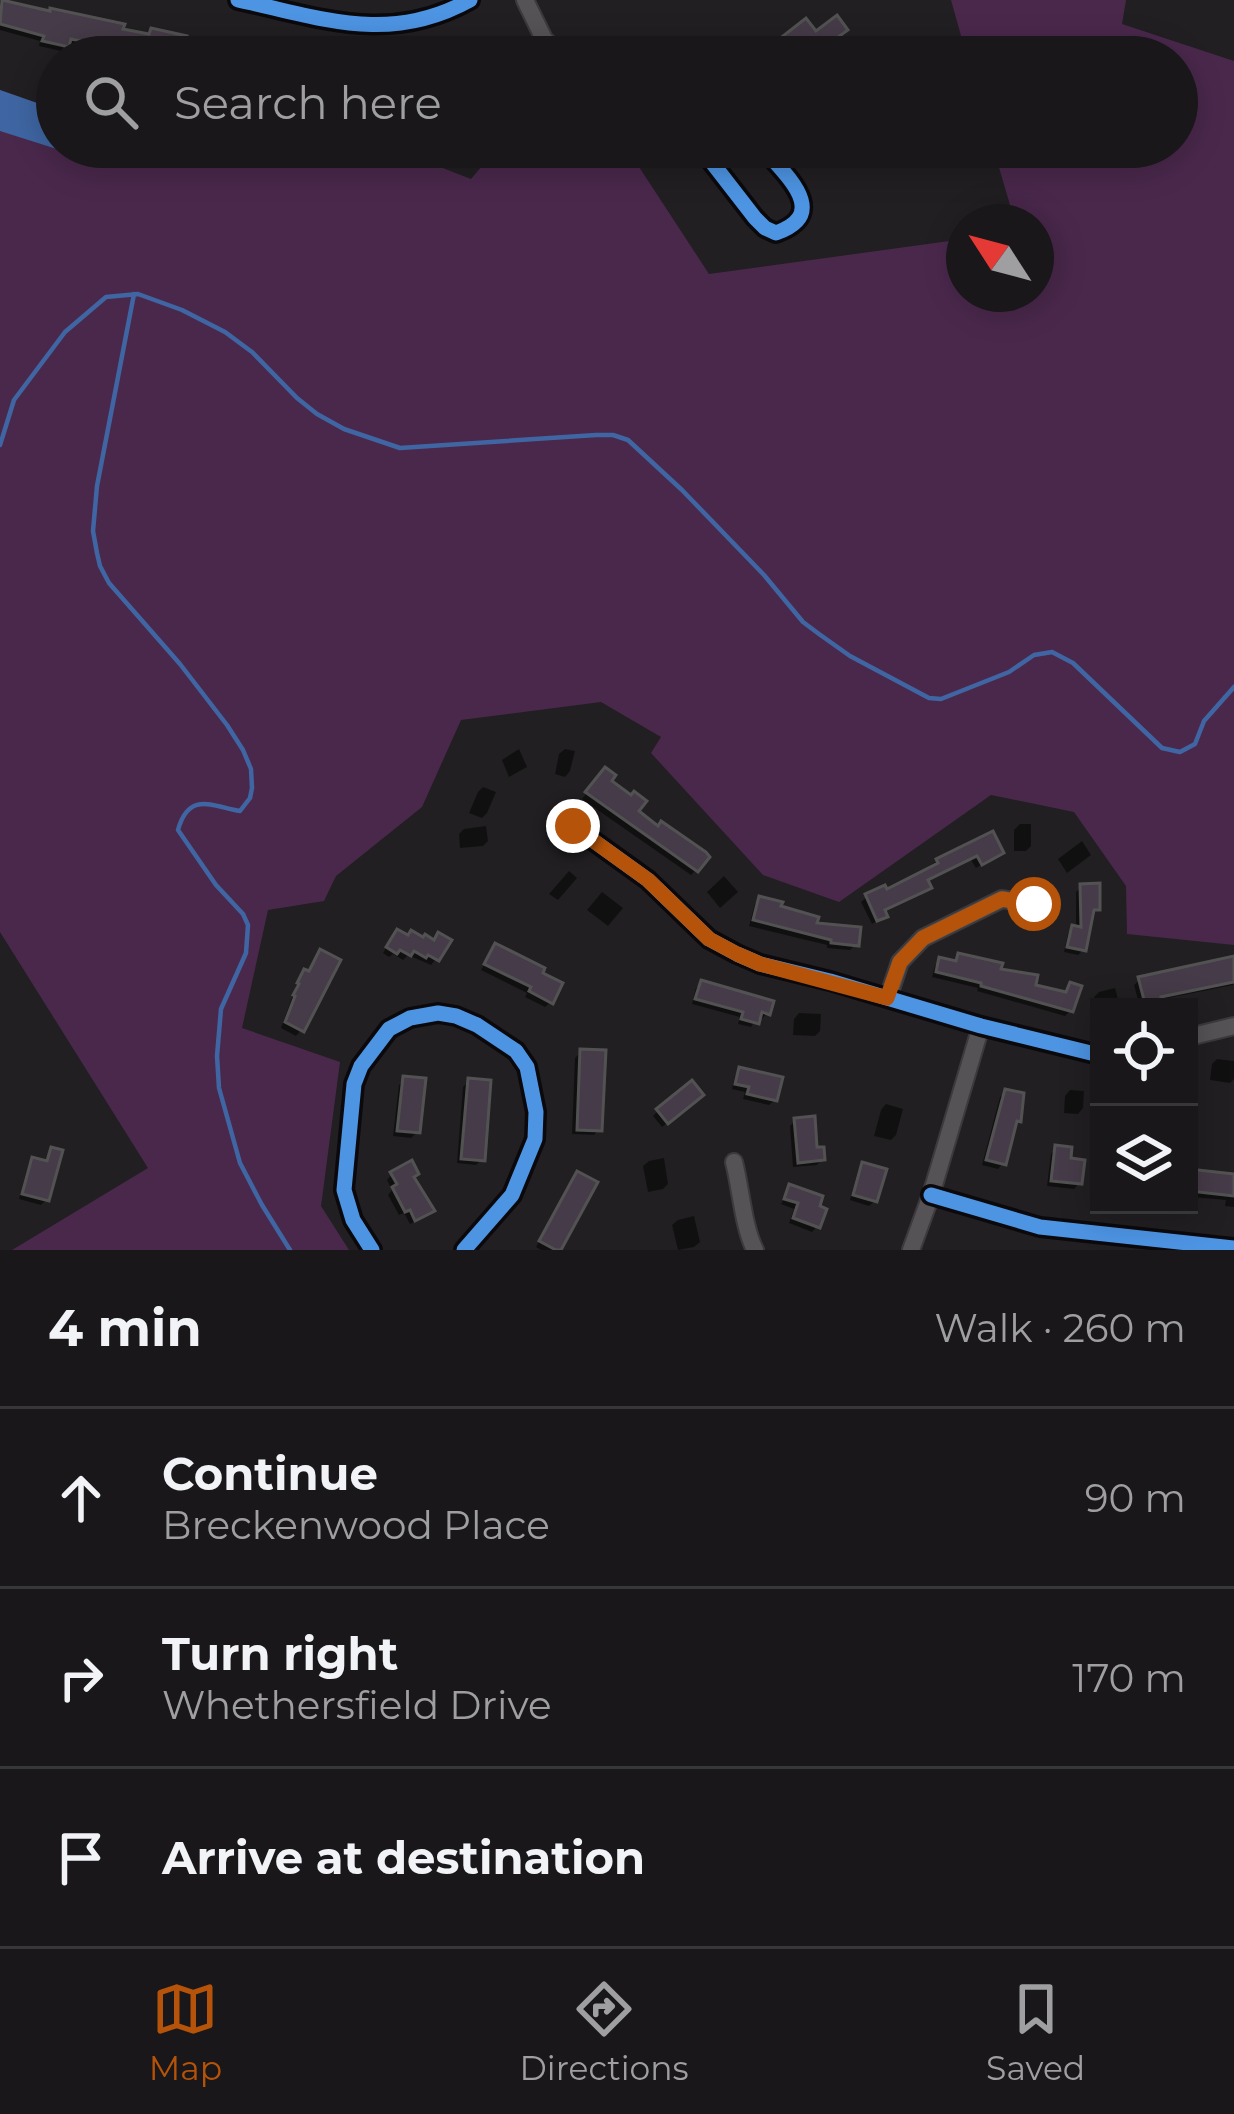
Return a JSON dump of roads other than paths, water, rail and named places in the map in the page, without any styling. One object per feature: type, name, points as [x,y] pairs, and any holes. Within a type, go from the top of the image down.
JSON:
[{"type":"street","points":[[238,0],[318,9],[374,27],[436,16],[470,0]]},
{"type":"street","points":[[525,0],[543,36]]},
{"type":"street","points":[[716,168],[755,218],[776,233],[786,230],[804,211],[804,198],[779,168]]},
{"type":"street","points":[[573,826],[648,880],[709,939],[737,954],[1090,1053]]},
{"type":"street","points":[[887,998],[900,962],[923,938],[1002,899],[1034,904]]},
{"type":"street","points":[[372,1250],[353,1220],[344,1190],[354,1084],[389,1029],[410,1018],[438,1013],[477,1025],[516,1051],[526,1066],[536,1112],[535,1139],[512,1195],[464,1250]]},
{"type":"street","points":[[911,1250],[981,1026]]},
{"type":"street","points":[[1198,1035],[1234,1026]]},
{"type":"street","points":[[734,1162],[755,1250]]},
{"type":"street","points":[[931,1195],[1040,1227],[1234,1248]]},
{"type":"water","points":[[0,90],[36,103],[36,142],[0,131]]},
{"type":"waterway","points":[[134,294],[97,486],[93,531],[100,566],[109,583],[227,725],[251,769],[250,798],[240,811],[196,805],[178,830],[248,925],[246,953],[221,1009],[219,1088],[240,1163],[290,1250]]},
{"type":"waterway","points":[[0,445],[14,400],[65,332],[106,297],[138,294],[225,332],[317,414],[344,429],[400,448],[596,435],[628,440],[764,575],[803,622],[850,656],[929,698],[941,699],[1009,672],[1034,655],[1052,652],[1073,663],[1162,748],[1180,752],[1195,744],[1204,721],[1234,687]]}]
